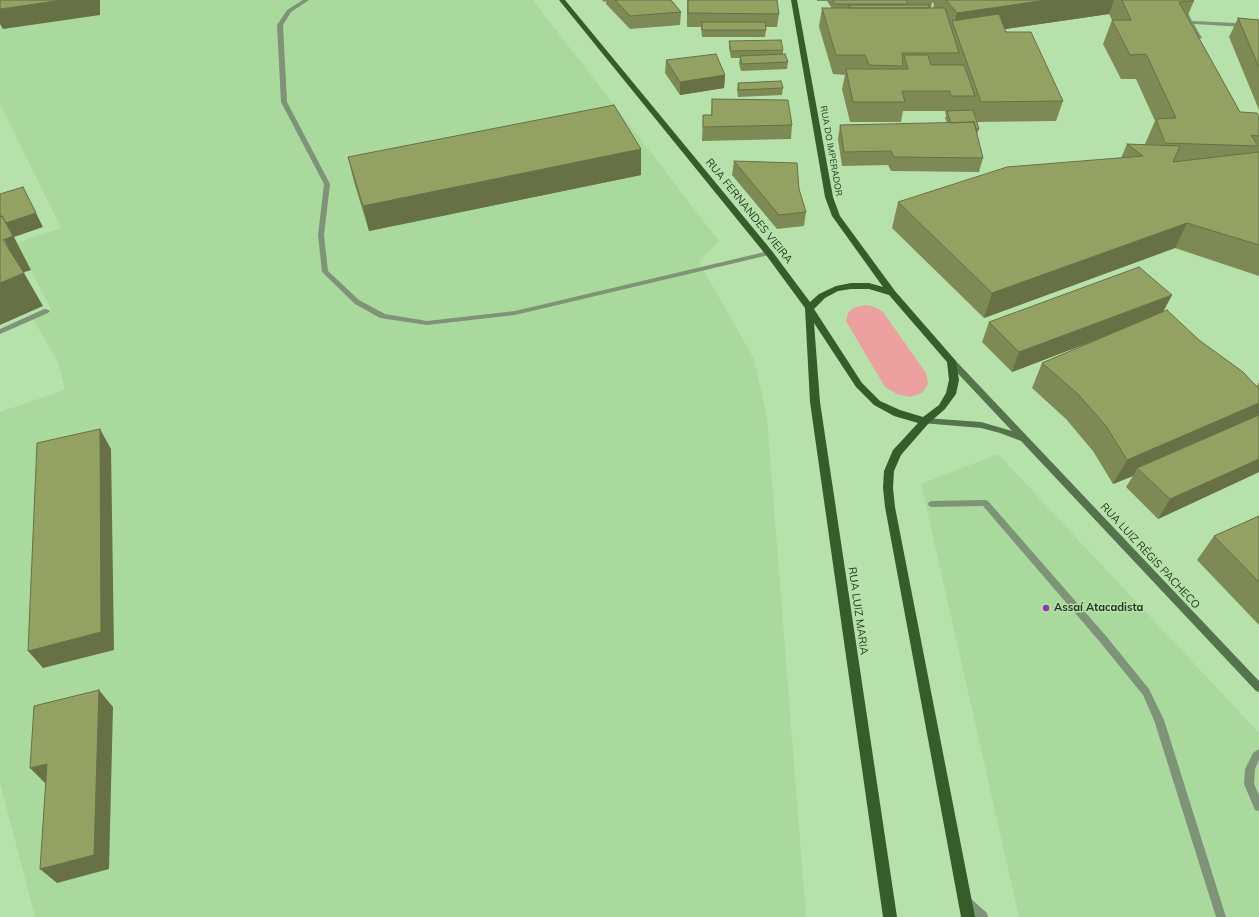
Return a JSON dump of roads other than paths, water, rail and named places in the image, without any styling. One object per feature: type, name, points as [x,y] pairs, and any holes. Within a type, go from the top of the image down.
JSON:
[{"type":"main road","name":"RUA FERNANDES VIEIRA","points":[[562,0],[769,253],[809,308],[859,385],[877,403],[897,413],[925,421]]},
{"type":"main road","name":"RUA DO IMPERADOR","points":[[794,0],[829,198],[836,216],[892,292],[951,361]]},
{"type":"main road","points":[[809,308],[822,296],[836,289],[851,286],[869,286],[892,292]]},
{"type":"main road","name":"RUA LUIZ MARIA","points":[[809,308],[815,402],[890,917]]},
{"type":"main road","points":[[951,361],[954,380],[951,394],[942,407],[925,421],[897,453],[889,471],[888,488],[968,917]]},
{"type":"main road","name":"RUA LUIZ RÉGIS PACHECO","points":[[951,361],[1259,688]]},
{"type":"main road","name":"RUA LUIZ RÉGIS PACHECO","points":[[925,421],[981,425],[1002,430],[1025,440]]},
{"type":"lane","points":[[306,0],[289,11],[280,25],[284,102],[327,184],[321,235],[325,272],[357,302],[383,316],[427,322],[515,313],[769,253]]},
{"type":"lane","points":[[1179,0],[1201,43]]},
{"type":"lane","points":[[1190,22],[1259,26]]},
{"type":"lane","points":[[0,332],[46,311]]},
{"type":"lane","points":[[932,504],[985,503],[1103,639],[1146,692],[1159,720],[1221,917]]},
{"type":"lane","points":[[1259,754],[1256,756],[1250,769],[1249,784],[1259,806]]},
{"type":"lane","points":[[965,901],[983,917]]},
{"type":"place","name":"Assaí Atacadista","points":[[1046,608]]}]
